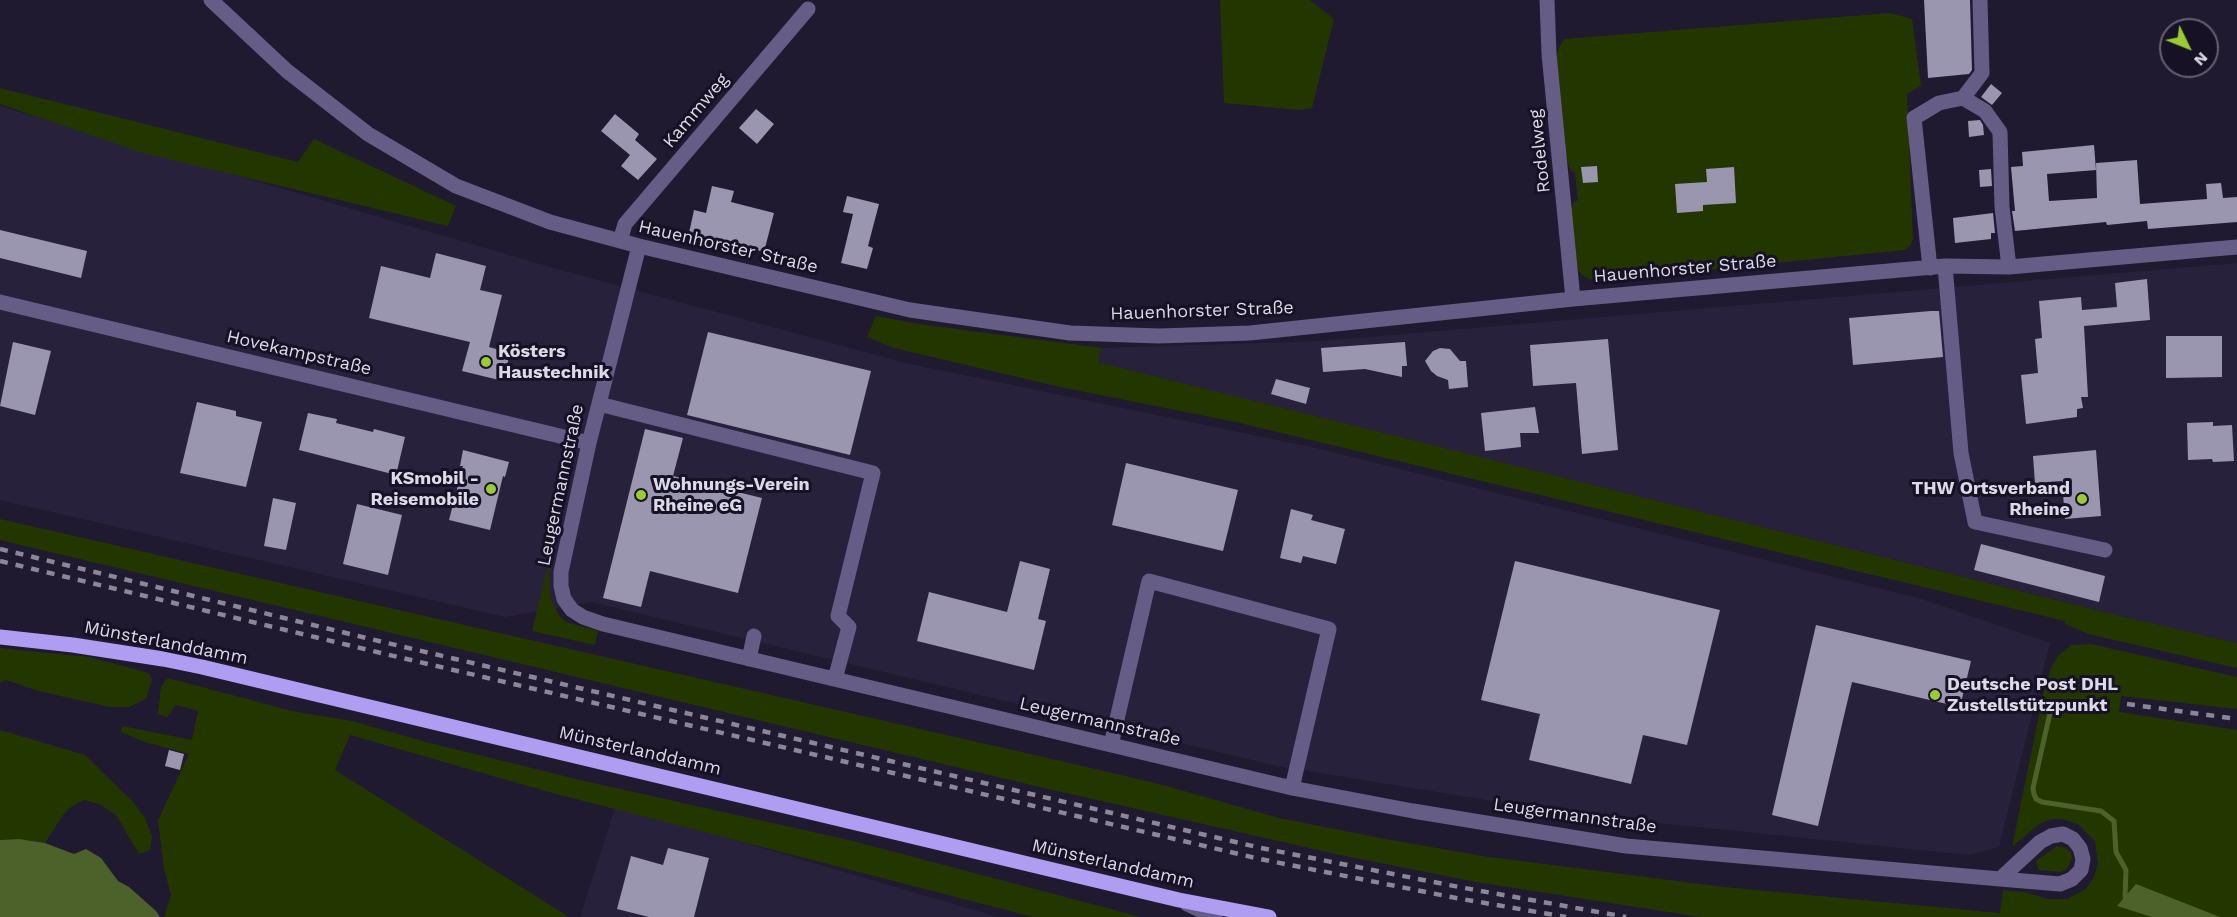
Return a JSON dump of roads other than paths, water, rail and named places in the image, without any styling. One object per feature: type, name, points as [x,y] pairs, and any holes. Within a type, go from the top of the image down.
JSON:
[{"type":"main road","name":"Münsterlanddamm","points":[[0,637],[163,659],[211,669],[1179,900],[1269,917]]},
{"type":"street","name":"Hauenhorster Straße","points":[[211,0],[287,71],[378,139],[456,186],[550,222],[639,246],[910,310],[1070,333],[1159,336],[1250,333],[1574,298],[1938,267],[2009,267],[2237,247]]},
{"type":"street","name":"Rodelweg","points":[[1547,0],[1549,54],[1574,298]]},
{"type":"street","points":[[1980,0],[1982,73],[1963,98],[1939,103],[1914,118],[1938,267],[1961,453],[1975,522],[2105,550]]},
{"type":"street","name":"Kammweg","points":[[620,241],[625,224],[808,9]]},
{"type":"street","points":[[1963,98],[1985,111],[2000,132],[2002,207],[2009,267]]},
{"type":"street","name":"Leugermannstraße","points":[[639,246],[589,443],[561,573],[564,598],[572,610],[603,624],[1292,788],[1413,811],[1626,846],[2000,879],[2060,884],[2072,879],[2081,870],[2083,859],[2080,848],[2073,839],[2063,834],[2051,836],[2040,842],[2000,879]]},
{"type":"street","name":"Hovekampstraße","points":[[0,302],[589,443]]},
{"type":"street","points":[[599,404],[873,473],[838,616],[849,627],[836,679]]},
{"type":"street","points":[[1111,745],[1149,581],[1329,628],[1292,788]]},
{"type":"street","points":[[749,659],[754,636]]},
{"type":"street","points":[[1179,900],[1215,917]]},
{"type":"waterway","points":[[2050,713],[2033,788],[2036,799],[2042,802],[2101,811],[2114,821],[2116,852],[2126,870],[2125,897],[2130,899]]},
{"type":"railway","points":[[0,549],[383,642],[1261,848],[1626,917]]},
{"type":"railway","points":[[0,561],[381,653],[1260,859],[1456,898],[1566,917]]},
{"type":"railway","points":[[2127,704],[2237,719]]},
{"type":"place","name":"Kösters Haustechnik","points":[[486,362]]},
{"type":"place","name":"KSmobil - Reisemobile","points":[[491,489]]},
{"type":"place","name":"Wohnungs-Verein Rheine eG","points":[[641,495]]},
{"type":"place","name":"THW Ortsverband Rheine","points":[[2082,499]]},
{"type":"place","name":"Deutsche Post DHL Zustellstützpunkt","points":[[1935,695]]}]
